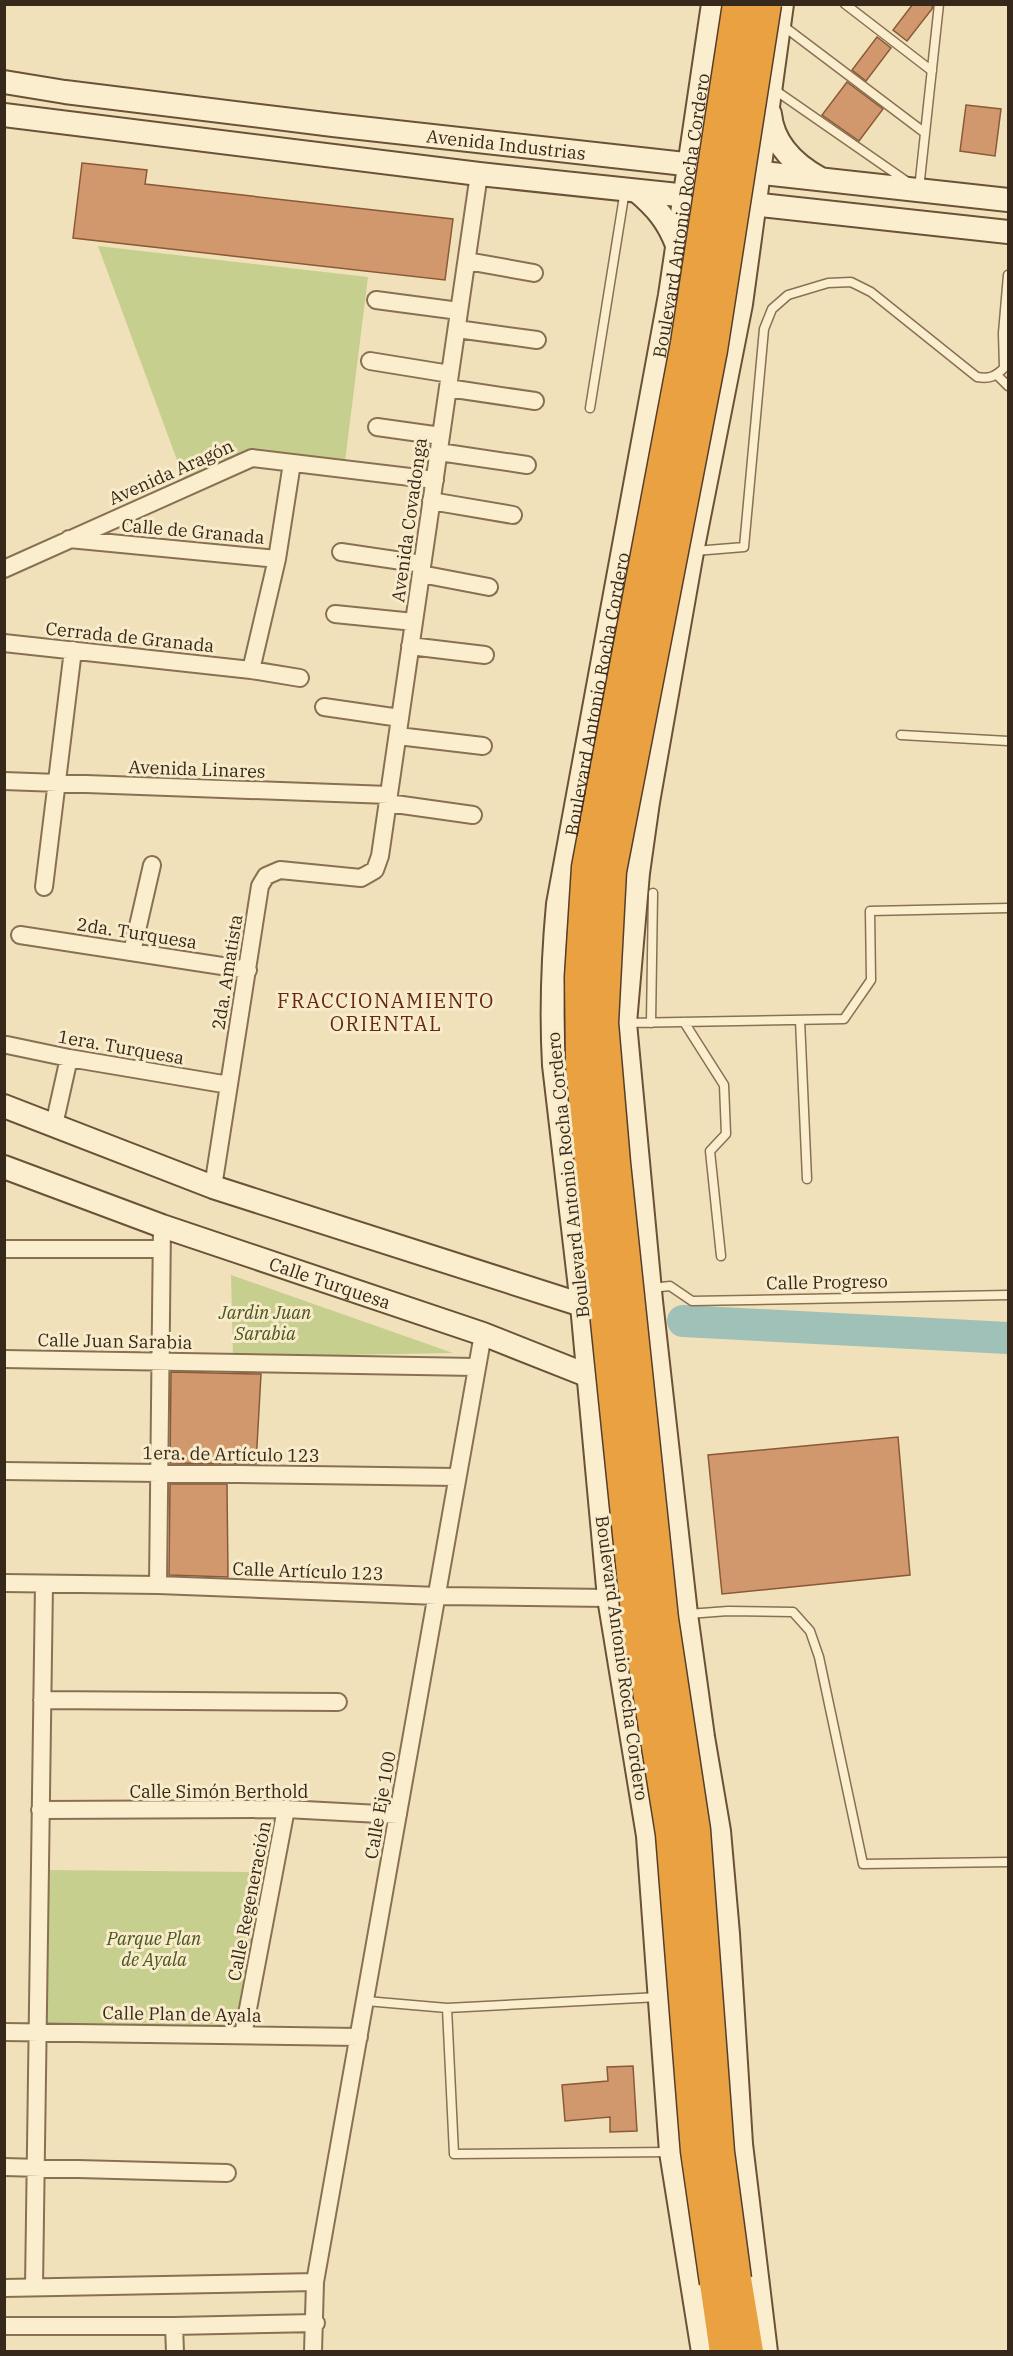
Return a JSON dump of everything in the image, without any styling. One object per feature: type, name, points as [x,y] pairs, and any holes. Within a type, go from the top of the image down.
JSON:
[{"type":"highway","name":"Boulevard Antonio Rocha Cordero","points":[[738,4],[686,343],[587,867],[580,977],[581,1065],[591,1178],[637,1622],[671,1834],[696,2151],[726,2281],[748,2352]]},
{"type":"highway","name":"Boulevard Antonio Rocha Cordero","points":[[725,2352],[726,2281],[719,2152],[695,1830],[663,1619],[614,1151],[603,1023],[611,871],[776,11]]},
{"type":"main road","name":"Boulevard Antonio Rocha Cordero","points":[[703,2352],[671,2152],[648,1836],[609,1598],[582,1305],[554,1065],[552,987],[558,904],[670,295],[713,4]]},
{"type":"main road","points":[[766,2352],[741,2144],[719,1831],[686,1614],[654,1292],[644,1223],[628,1023],[638,873],[648,802],[692,552],[741,304],[770,95],[776,11]]},
{"type":"main road","name":"Avenida Industrias","points":[[4,82],[65,92],[626,158],[1008,200]]},
{"type":"main road","points":[[61,123],[65,92]]},
{"type":"main road","points":[[698,96],[707,117],[713,124],[722,130],[731,132],[742,131],[754,126],[770,95]]},
{"type":"main road","points":[[770,95],[771,124],[783,150],[807,171],[820,178],[835,181]]},
{"type":"main road","points":[[626,158],[660,154],[674,146],[684,135],[698,96]]},
{"type":"main road","name":"Avenida Industrias","points":[[4,116],[479,174],[1008,232]]},
{"type":"main road","points":[[631,190],[661,213],[677,245]]},
{"type":"main road","points":[[748,254],[766,225],[780,217],[810,210]]},
{"type":"main road","points":[[670,295],[681,268],[697,258],[706,257],[724,264],[731,271],[741,304]]},
{"type":"main road","points":[[4,1106],[213,1187],[582,1305],[654,1292]]},
{"type":"main road","name":"Calle Turquesa","points":[[4,1167],[162,1237],[483,1334],[589,1376],[660,1370]]},
{"type":"main road","points":[[573,1230],[580,1246],[590,1254],[612,1259],[624,1256],[634,1249],[641,1239],[644,1223]]},
{"type":"main road","points":[[595,1460],[600,1437],[617,1422],[627,1420],[638,1420],[658,1430],[669,1451]]},
{"type":"street","name":"Avenida Covadonga","points":[[375,870],[380,856],[398,736],[479,174]]},
{"type":"street","points":[[467,261],[534,273]]},
{"type":"street","points":[[376,300],[459,311]]},
{"type":"street","points":[[457,329],[537,340]]},
{"type":"street","points":[[370,361],[535,401]]},
{"type":"street","points":[[377,427],[527,465]]},
{"type":"street","name":"Avenida Aragón","points":[[4,569],[252,458],[435,480]]},
{"type":"street","name":"Calle de Granada","points":[[251,670],[278,559],[292,463]]},
{"type":"street","points":[[432,501],[513,515]]},
{"type":"street","name":"Calle de Granada","points":[[68,539],[278,559]]},
{"type":"street","points":[[341,552],[422,569],[489,587]]},
{"type":"street","points":[[335,614],[414,622]]},
{"type":"street","name":"Cerrada de Granada","points":[[4,643],[251,670],[300,678]]},
{"type":"street","points":[[410,646],[485,655]]},
{"type":"street","points":[[44,887],[73,650]]},
{"type":"street","points":[[324,707],[400,718]]},
{"type":"street","points":[[398,736],[483,746]]},
{"type":"street","name":"Avenida Linares","points":[[4,781],[388,799],[473,815]]},
{"type":"street","points":[[132,952],[152,865]]},
{"type":"street","name":"2da. Amatista","points":[[213,1187],[260,886],[266,876],[280,870],[361,878],[375,870]]},
{"type":"street","name":"2da. Turquesa","points":[[20,935],[248,970]]},
{"type":"street","name":"1era. Turquesa","points":[[7,1045],[69,1058],[230,1085]]},
{"type":"street","points":[[54,1125],[69,1058]]},
{"type":"street","points":[[4,1249],[162,1237],[158,1585]]},
{"type":"street","name":"Calle Eje 100","points":[[313,2352],[316,2323],[315,2282],[483,1334]]},
{"type":"street","name":"Calle Juan Sarabia","points":[[4,1359],[476,1368]]},
{"type":"street","name":"1era. de Artículo 123","points":[[4,1471],[457,1477]]},
{"type":"street","name":"Calle Artículo 123","points":[[4,1583],[158,1585],[437,1596],[609,1598]]},
{"type":"street","points":[[34,2287],[44,1584]]},
{"type":"street","points":[[42,1700],[338,1702]]},
{"type":"street","name":"Calle Simón Berthold","points":[[40,1810],[286,1809],[398,1815]]},
{"type":"street","name":"Calle Regeneración","points":[[243,2035],[286,1809]]},
{"type":"street","name":"Calle Plan de Ayala","points":[[4,2031],[359,2037]]},
{"type":"street","points":[[4,2167],[227,2173]]},
{"type":"street","points":[[4,2288],[315,2282]]},
{"type":"street","points":[[4,2326],[316,2323]]},
{"type":"street","points":[[174,2326],[174,2352]]},
{"type":"lane","points":[[845,4],[932,71]]},
{"type":"lane","points":[[770,95],[919,190],[939,4]]},
{"type":"lane","points":[[776,11],[925,133]]},
{"type":"lane","points":[[590,408],[631,190]]},
{"type":"lane","points":[[692,552],[744,547],[764,329],[772,309],[788,295],[828,283],[851,282],[871,291],[977,377],[987,378],[997,375],[1004,368],[1003,333],[1008,275]]},
{"type":"lane","points":[[997,375],[1008,386]]},
{"type":"lane","points":[[901,735],[1008,741]]},
{"type":"lane","points":[[651,1023],[653,893]]},
{"type":"lane","points":[[654,1292],[628,1023],[844,1018],[871,980],[870,911],[1008,908]]},
{"type":"lane","points":[[800,1020],[807,1179]]},
{"type":"lane","points":[[684,1022],[724,1086],[726,1134],[710,1151],[721,1256]]},
{"type":"lane","name":"Calle Progreso","points":[[654,1292],[670,1286],[692,1301],[1008,1295]]},
{"type":"lane","points":[[686,1614],[728,1611],[793,1612],[810,1631],[819,1657],[863,1864],[1008,1862]]},
{"type":"lane","points":[[366,2001],[447,2008],[660,1997]]},
{"type":"lane","points":[[447,2008],[454,2154],[671,2152]]},
{"type":"green space","points":[[98,246],[368,277],[345,462],[248,450],[184,479]]},
{"type":"green space","name":"Jardin Juan Sarabia","points":[[231,1275],[453,1353],[233,1357]]},
{"type":"green space","name":"Parque Plan de Ayala","points":[[48,1870],[263,1872],[237,2026],[44,2024]]},
{"type":"building","points":[[913,4],[933,4],[932,9],[907,41],[893,30]]},
{"type":"building","points":[[877,37],[891,48],[866,81],[852,70]]},
{"type":"building","points":[[847,82],[883,109],[859,141],[822,115]]},
{"type":"building","points":[[966,105],[1001,109],[995,156],[960,151]]},
{"type":"building","points":[[82,163],[147,170],[145,184],[453,219],[445,280],[73,238]]},
{"type":"building","points":[[171,1372],[261,1374],[256,1464],[170,1463]]},
{"type":"building","points":[[898,1437],[910,1575],[722,1594],[708,1455]]},
{"type":"building","points":[[170,1484],[227,1484],[228,1577],[169,1575]]},
{"type":"building","points":[[633,2066],[637,2131],[610,2132],[610,2117],[565,2121],[562,2085],[608,2081],[607,2067]]},
{"type":"waterway","points":[[683,1321],[1008,1338]]},
{"type":"district","name":"FRACCIONAMIENTO ORIENTAL","points":[[386,1012]]}]
